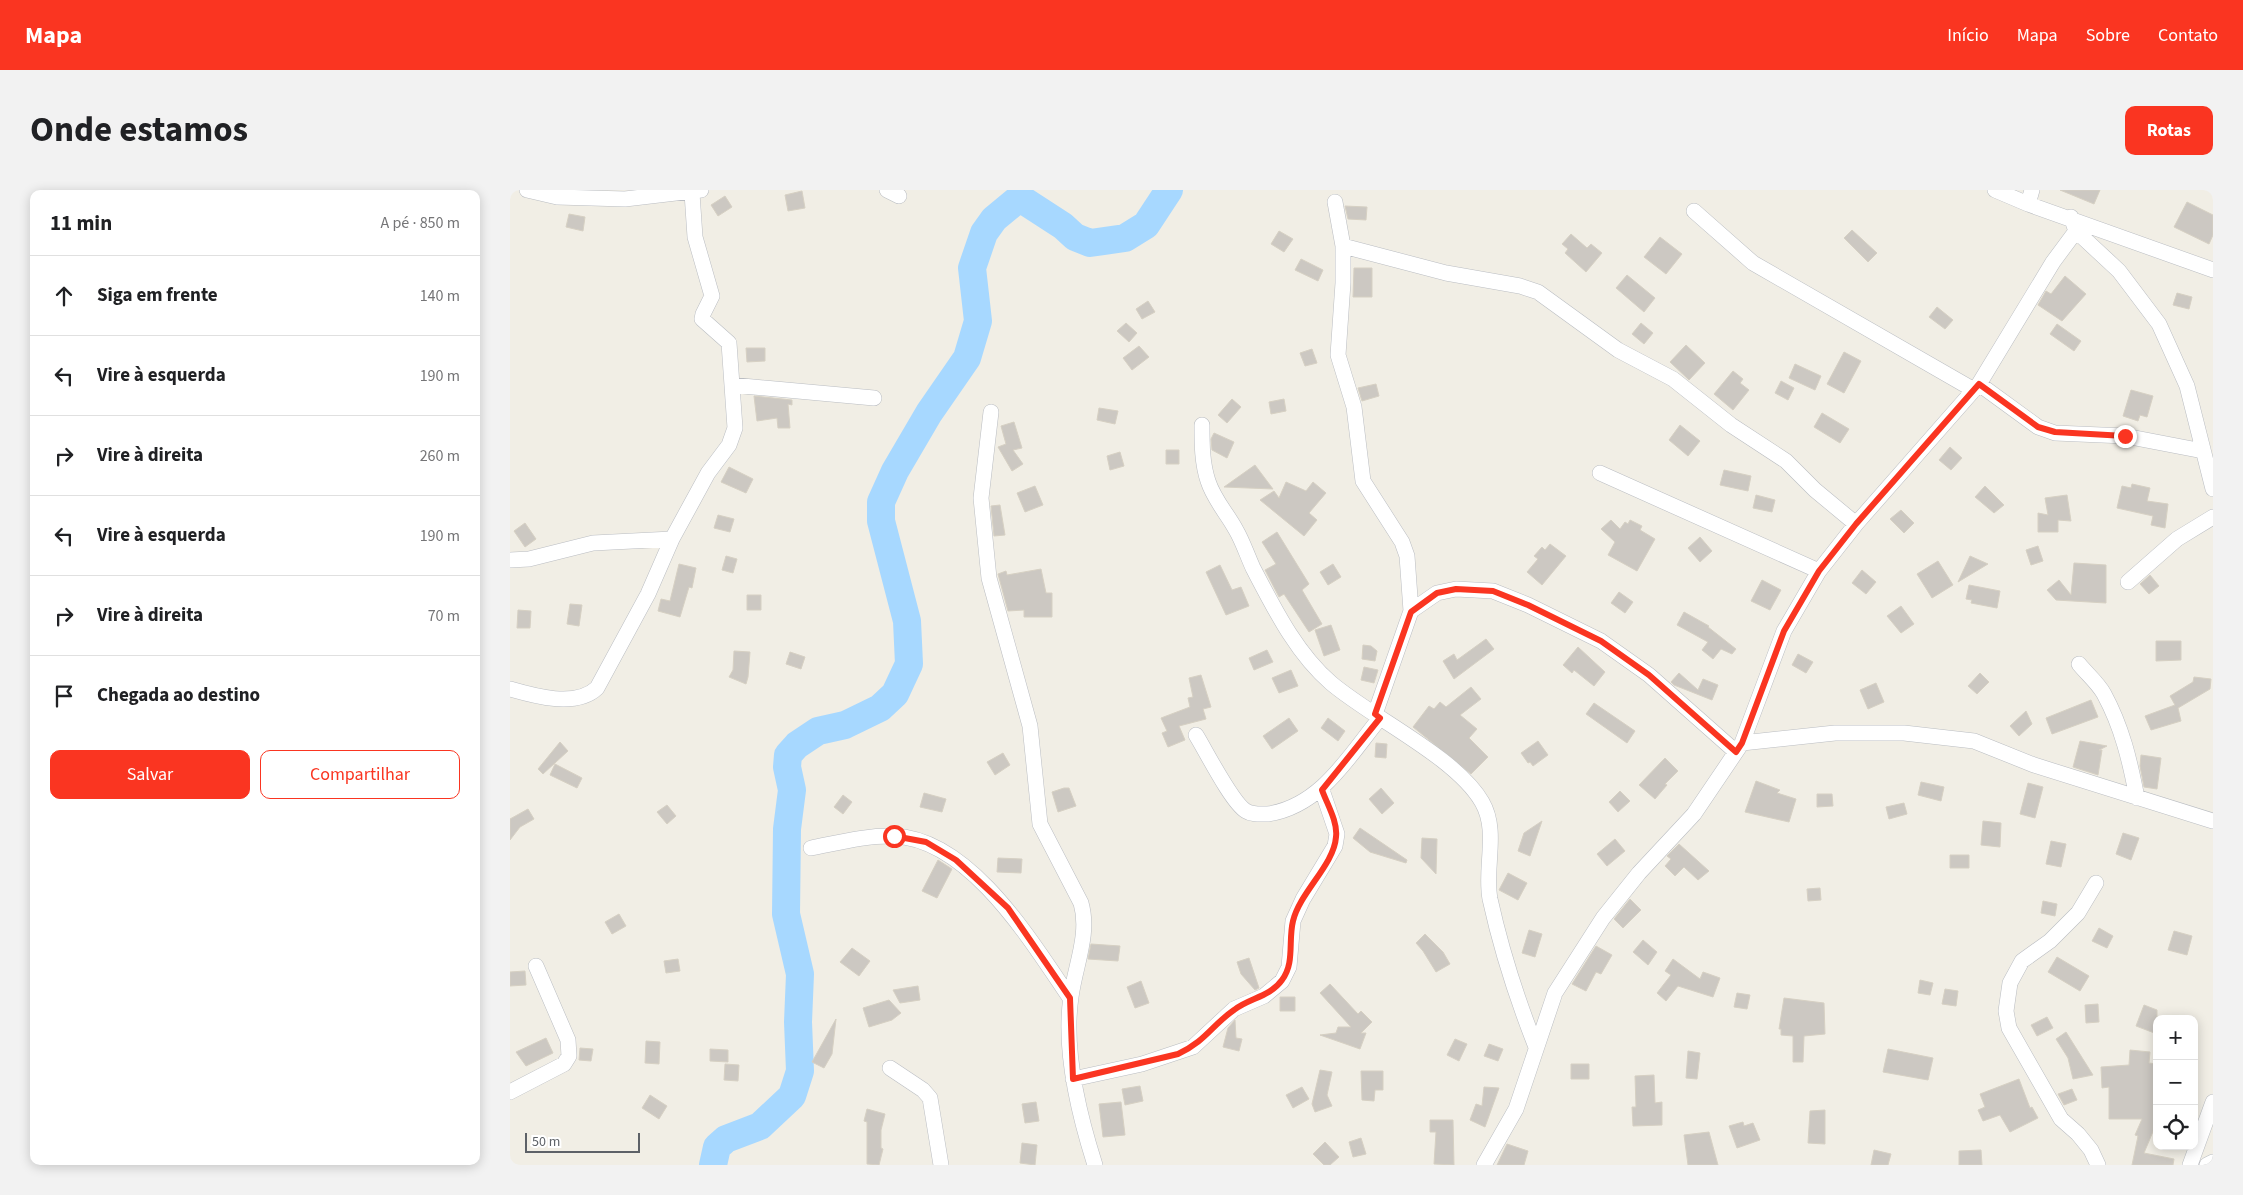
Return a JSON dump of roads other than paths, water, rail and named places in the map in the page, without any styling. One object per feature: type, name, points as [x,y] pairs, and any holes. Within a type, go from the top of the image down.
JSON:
[{"type":"street","points":[[510,689],[534,696],[556,699],[590,693],[597,688],[648,594],[672,539],[708,473],[734,437],[730,343],[702,319],[702,314],[712,296],[696,237],[697,191],[625,199],[557,197],[527,190]]},
{"type":"street","points":[[1995,190],[2030,197],[2074,224],[2213,270]]},
{"type":"street","points":[[1196,735],[1236,800],[1246,811],[1259,815],[1282,812],[1322,790],[1378,716],[1411,612],[1407,556],[1402,542],[1363,481],[1354,407],[1338,355],[1343,283],[1343,246],[1335,202]]},
{"type":"street","points":[[1694,211],[1754,263],[1976,387],[2038,427],[2055,432],[2125,436],[2203,451]]},
{"type":"street","points":[[1484,1165],[1516,1109],[1555,993],[1603,918],[1639,874],[1694,814],[1739,748],[1784,631],[1819,571],[1856,524],[1976,387],[2053,262],[2074,224]]},
{"type":"street","points":[[2074,224],[2119,271],[2159,324],[2187,386],[2213,489]]},
{"type":"street","points":[[1343,246],[1446,273],[1520,286],[1538,292],[1618,350],[1673,379],[1731,425],[1786,461],[1815,490],[1856,524]]},
{"type":"street","points":[[732,385],[874,398]]},
{"type":"street","points":[[991,412],[981,498],[989,578],[1030,726],[1040,824],[1081,903],[1084,914],[1078,964],[1070,998],[1073,1079],[1085,1135],[1095,1165]]},
{"type":"street","points":[[1202,425],[1204,460],[1208,480],[1216,500],[1236,530],[1254,568],[1297,646],[1331,683],[1442,762],[1468,784],[1483,803],[1490,829],[1490,896],[1517,998],[1536,1046]]},
{"type":"street","points":[[1600,473],[1819,571]]},
{"type":"street","points":[[2128,582],[2177,539],[2213,517]]},
{"type":"street","points":[[510,560],[530,559],[593,543],[672,539]]},
{"type":"street","points":[[1411,612],[1437,593],[1456,589],[1493,591],[1528,605],[1601,641],[1649,675],[1739,748],[1834,733],[1904,733],[1974,742],[2034,766],[2213,821]]},
{"type":"street","points":[[2079,664],[2103,693],[2121,732],[2130,759],[2137,798]]},
{"type":"street","points":[[1073,1079],[1142,1064],[1178,1054],[1193,1047],[1234,1009],[1264,996],[1282,981],[1289,967],[1293,921],[1303,899],[1335,846],[1337,834],[1322,790]]},
{"type":"street","points":[[811,848],[848,840],[894,836],[926,842],[956,860],[1008,908],[1070,998]]},
{"type":"street","points":[[2096,883],[2078,913],[2050,941],[2022,961],[2010,984],[2006,1011],[2009,1028],[2061,1119],[2083,1139],[2098,1165]]},
{"type":"street","points":[[510,1092],[564,1064],[568,1056],[568,1040],[536,966]]},
{"type":"street","points":[[890,1068],[923,1090],[930,1098],[942,1165]]},
{"type":"street","points":[[2190,1165],[2213,1102]]},
{"type":"street","points":[[2206,1165],[2213,1162]]},
{"type":"waterway","points":[[713,1165],[717,1147],[726,1139],[760,1126],[792,1096],[800,1071],[798,1022],[800,974],[786,914],[787,829],[792,790],[787,767],[788,755],[797,745],[818,731],[845,725],[880,708],[895,694],[909,664],[907,621],[881,521],[881,502],[895,471],[929,413],[967,358],[978,321],[972,268],[984,233],[994,219],[1017,200],[1023,200],[1063,226],[1075,237],[1090,243],[1125,238],[1146,225],[1169,190]]}]
